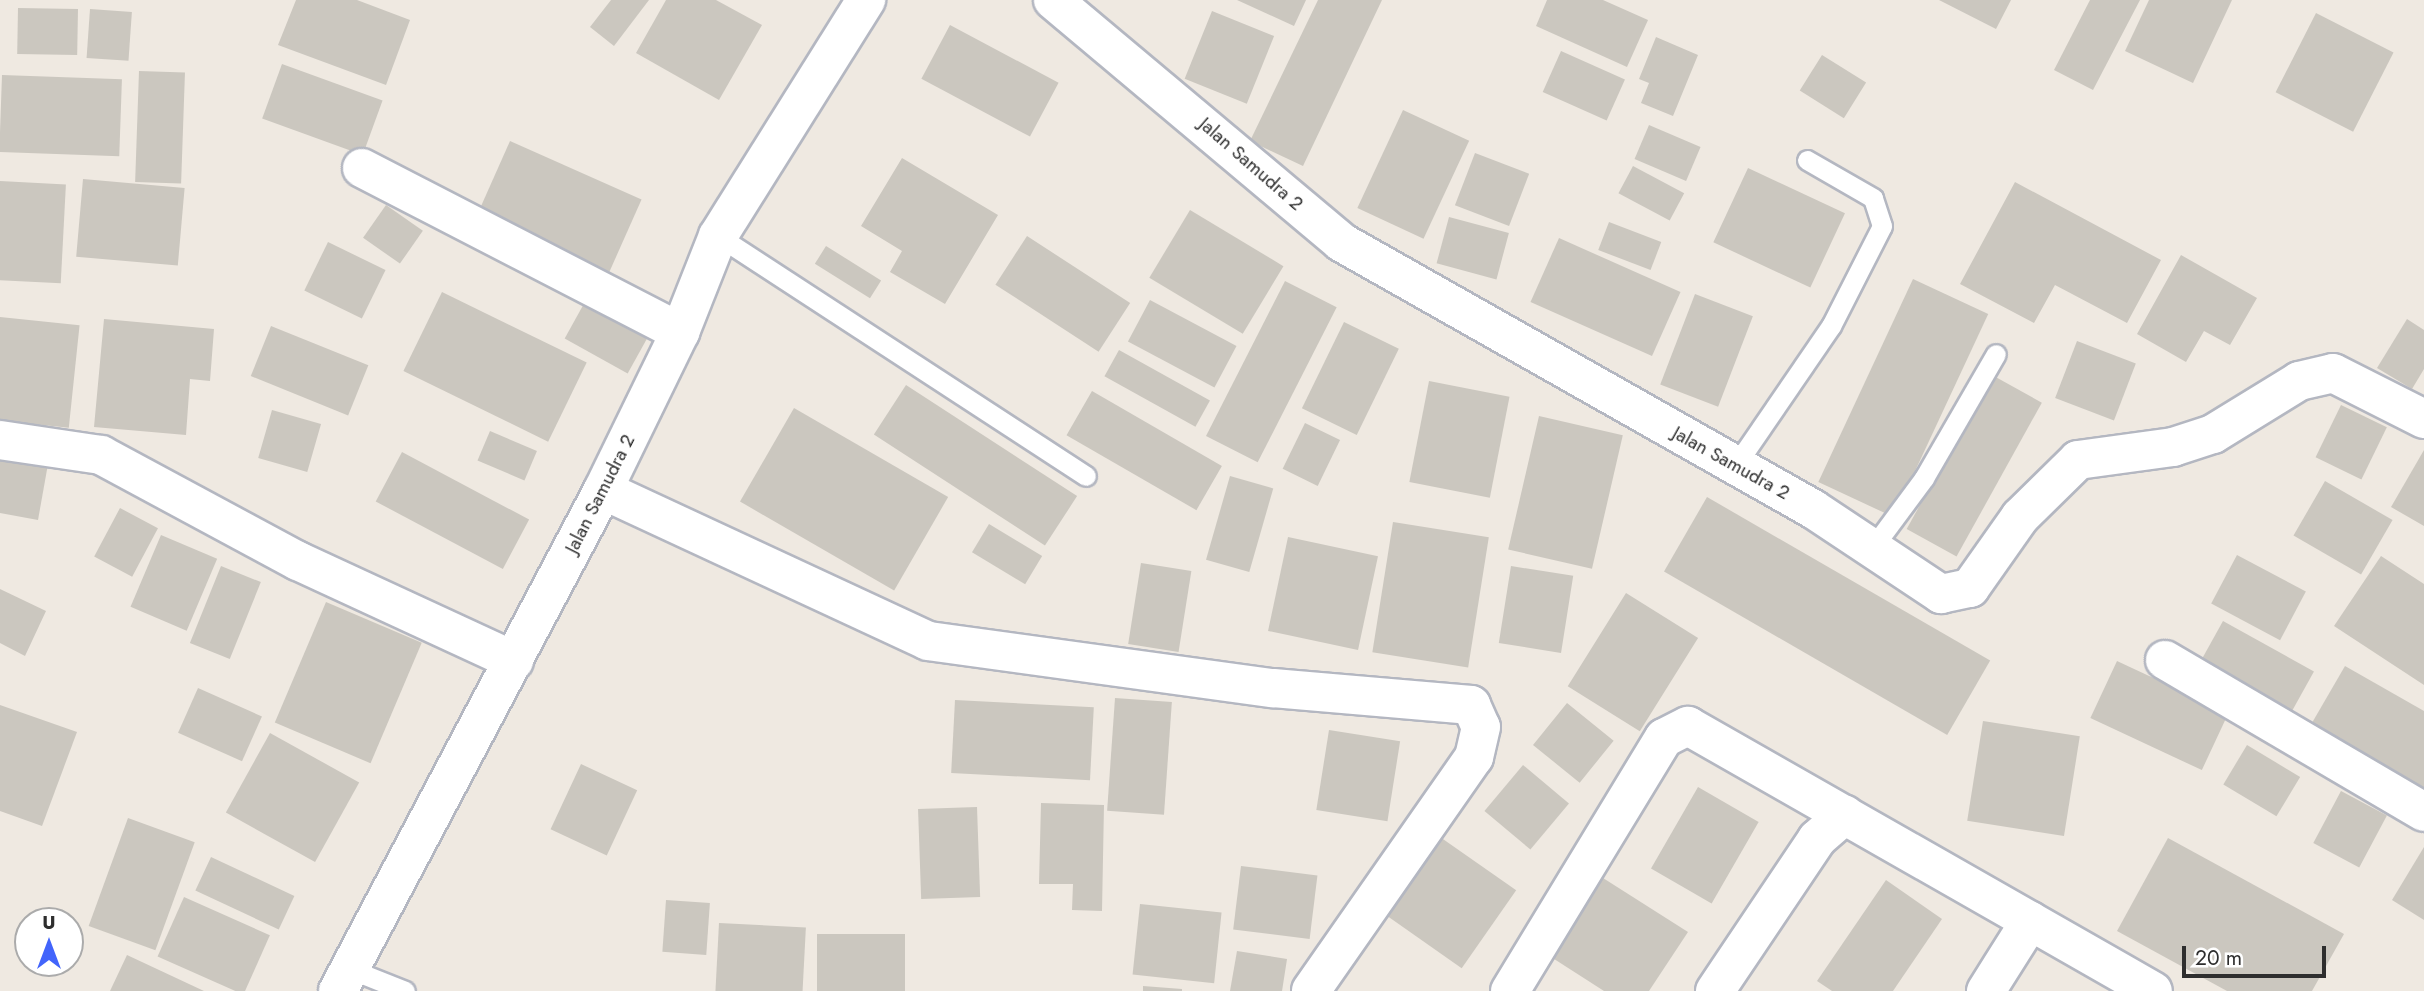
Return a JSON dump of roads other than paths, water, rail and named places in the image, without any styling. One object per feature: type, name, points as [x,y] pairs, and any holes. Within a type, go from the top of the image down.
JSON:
[{"type":"street","name":"Jalan Samudra 2","points":[[344,980],[603,490],[680,332],[718,236],[866,0]]},
{"type":"street","name":"Jalan Samudra 2","points":[[1053,0],[1341,242],[1873,547],[1930,589],[1962,594],[2020,516],[2078,460],[2173,447],[2213,434],[2299,381],[2333,373],[2424,419]]},
{"type":"street","points":[[362,168],[680,332]]},
{"type":"street","points":[[0,440],[101,455],[298,561],[513,661]]},
{"type":"street","points":[[603,490],[928,641],[1273,688],[1471,705],[1482,727],[1474,757],[1311,991]]},
{"type":"street","points":[[2165,660],[2424,812]]},
{"type":"street","points":[[1510,991],[1671,730],[1695,726],[2153,991]]},
{"type":"street","points":[[1715,991],[1817,839],[1846,815]]},
{"type":"street","points":[[1986,991],[2030,921]]},
{"type":"lane","points":[[1735,466],[1831,326],[1882,226],[1873,198],[1807,160]]},
{"type":"lane","points":[[718,236],[1086,476]]},
{"type":"lane","points":[[1873,547],[1924,478],[1996,354]]},
{"type":"lane","points":[[344,980],[405,991]]}]
